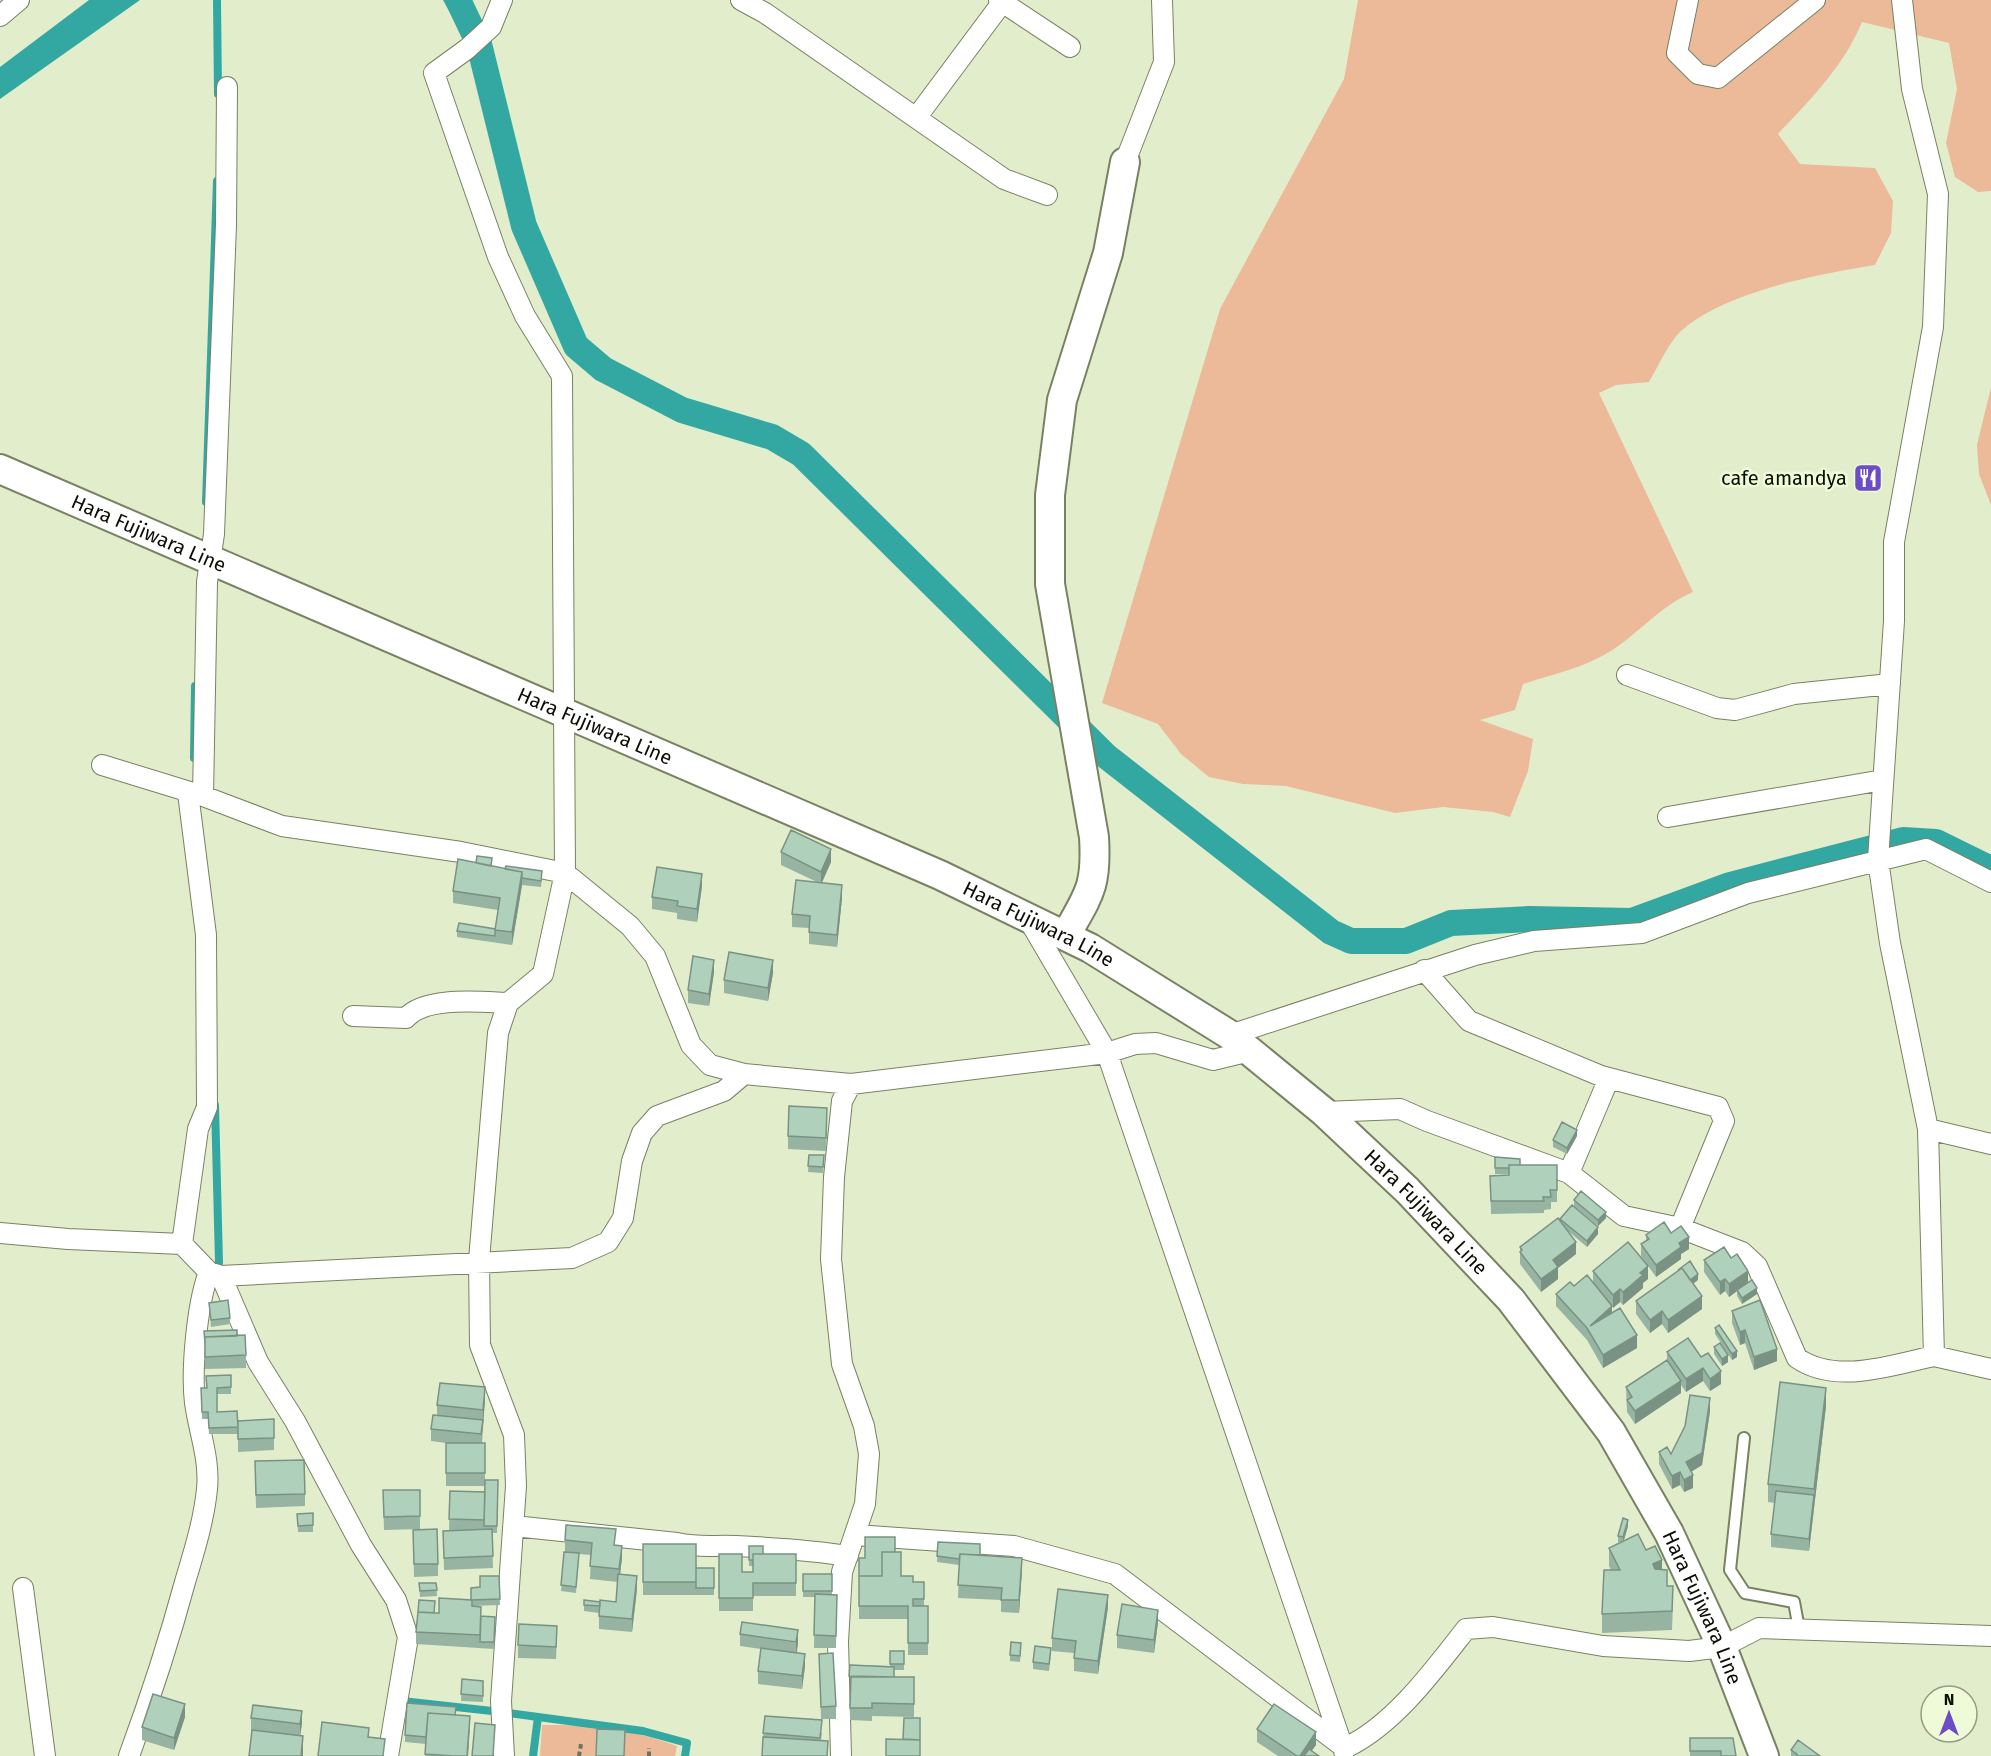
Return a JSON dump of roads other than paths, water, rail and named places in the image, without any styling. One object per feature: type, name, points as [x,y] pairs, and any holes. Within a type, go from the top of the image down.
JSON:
[{"type":"main road","points":[[1065,935],[1093,887],[1096,868],[1094,837],[1050,584],[1050,495],[1062,400],[1108,253],[1125,162]]},
{"type":"main road","name":"Hara Fujiwara Line","points":[[0,469],[211,558],[562,713],[940,875],[1065,935],[1156,987],[1240,1043],[1324,1112],[1407,1190],[1511,1300],[1611,1432],[1669,1533],[1722,1647],[1764,1756]]},
{"type":"street","points":[[0,16],[19,0]]},
{"type":"street","points":[[502,0],[491,27],[467,49],[434,73],[498,257],[525,316],[562,376],[562,713],[565,873],[543,974],[508,1003],[498,1033],[479,1260],[480,1345],[514,1435],[516,1486],[501,1701],[504,1756]]},
{"type":"street","points":[[741,0],[1004,179],[1047,195]]},
{"type":"street","points":[[1125,162],[1164,62],[1162,0]]},
{"type":"street","points":[[1688,0],[1677,53],[1698,74],[1718,78],[1815,0]]},
{"type":"street","points":[[1902,0],[1912,89],[1938,194],[1933,327],[1894,542],[1894,621],[1878,860],[1890,943],[1928,1129],[1934,1356]]},
{"type":"street","points":[[916,118],[1002,1],[1070,48]]},
{"type":"street","points":[[182,1244],[198,1129],[207,1107],[206,935],[195,794],[207,582],[211,558],[226,225],[227,87]]},
{"type":"street","points":[[1626,675],[1717,708],[1735,710],[1794,694],[1890,684]]},
{"type":"street","points":[[102,765],[195,794],[282,826],[461,852],[565,873],[630,926],[655,956],[691,1045],[710,1065],[744,1074],[850,1084],[1107,1053],[1135,1044],[1156,1043],[1213,1060],[1240,1043],[1424,970],[1534,941],[1642,933],[1748,893],[1926,849],[1991,882]]},
{"type":"street","points":[[1668,817],[1883,780]]},
{"type":"street","points":[[1026,915],[1107,1053],[1344,1752]]},
{"type":"street","points":[[1424,970],[1469,1021],[1609,1078],[1718,1107],[1724,1121],[1680,1228]]},
{"type":"street","points":[[353,1016],[406,1018],[413,1010],[460,1001],[508,1003]]},
{"type":"street","points":[[215,1274],[479,1260],[572,1258],[608,1242],[623,1218],[632,1161],[642,1133],[657,1116],[724,1091],[744,1074]]},
{"type":"street","points":[[1569,1173],[1609,1078]]},
{"type":"street","points":[[841,1756],[838,1642],[842,1572],[865,1504],[869,1454],[864,1426],[842,1364],[831,1259],[834,1176],[842,1101],[850,1084]]},
{"type":"street","points":[[1324,1112],[1400,1108],[1427,1121],[1569,1173],[1624,1216],[1680,1228],[1742,1252],[1757,1266],[1797,1358],[1810,1368],[1824,1371],[1867,1370],[1934,1356],[1991,1369]]},
{"type":"street","points":[[1928,1129],[1991,1144]]},
{"type":"street","points":[[0,1233],[68,1239],[182,1244],[215,1274],[258,1362],[295,1421],[361,1545],[396,1600],[408,1637],[388,1756]]},
{"type":"street","points":[[129,1756],[151,1695],[181,1597],[197,1540],[208,1488],[205,1443],[195,1404],[194,1384],[200,1309],[215,1274]]},
{"type":"street","points":[[514,1526],[676,1543],[702,1549],[719,1545],[802,1549],[848,1556]]},
{"type":"street","points":[[855,1535],[1014,1546],[1115,1574],[1344,1752]]},
{"type":"street","points":[[23,1588],[45,1756]]},
{"type":"street","points":[[1344,1752],[1365,1739],[1411,1694],[1466,1629],[1493,1628],[1603,1646],[1689,1651],[1722,1647],[1759,1628],[1991,1636]]},
{"type":"lane","points":[[1744,1438],[1730,1570],[1745,1593],[1794,1602],[1798,1629]]},
{"type":"water","points":[[89,0],[140,0],[0,99],[0,67]]},
{"type":"water","points":[[443,0],[471,0],[482,21],[464,37]]},
{"type":"waterway","points":[[217,0],[218,94]]},
{"type":"waterway","points":[[458,0],[479,44],[524,226],[576,346],[603,369],[682,410],[772,437],[801,454],[1106,756],[1331,932],[1351,941],[1406,941],[1451,923],[1529,919],[1632,921],[1730,885],[1903,840],[1936,842],[1991,869]]},
{"type":"waterway","points":[[206,502],[217,181]]},
{"type":"waterway","points":[[194,758],[195,686]]},
{"type":"waterway","points":[[215,1105],[219,1263]]},
{"type":"waterway","points":[[402,1701],[492,1711]]},
{"type":"waterway","points":[[508,1713],[643,1731],[687,1743],[685,1756]]},
{"type":"waterway","points":[[533,1756],[538,1717]]},
{"type":"place","name":"cafe amandya","points":[[1868,478]]}]
